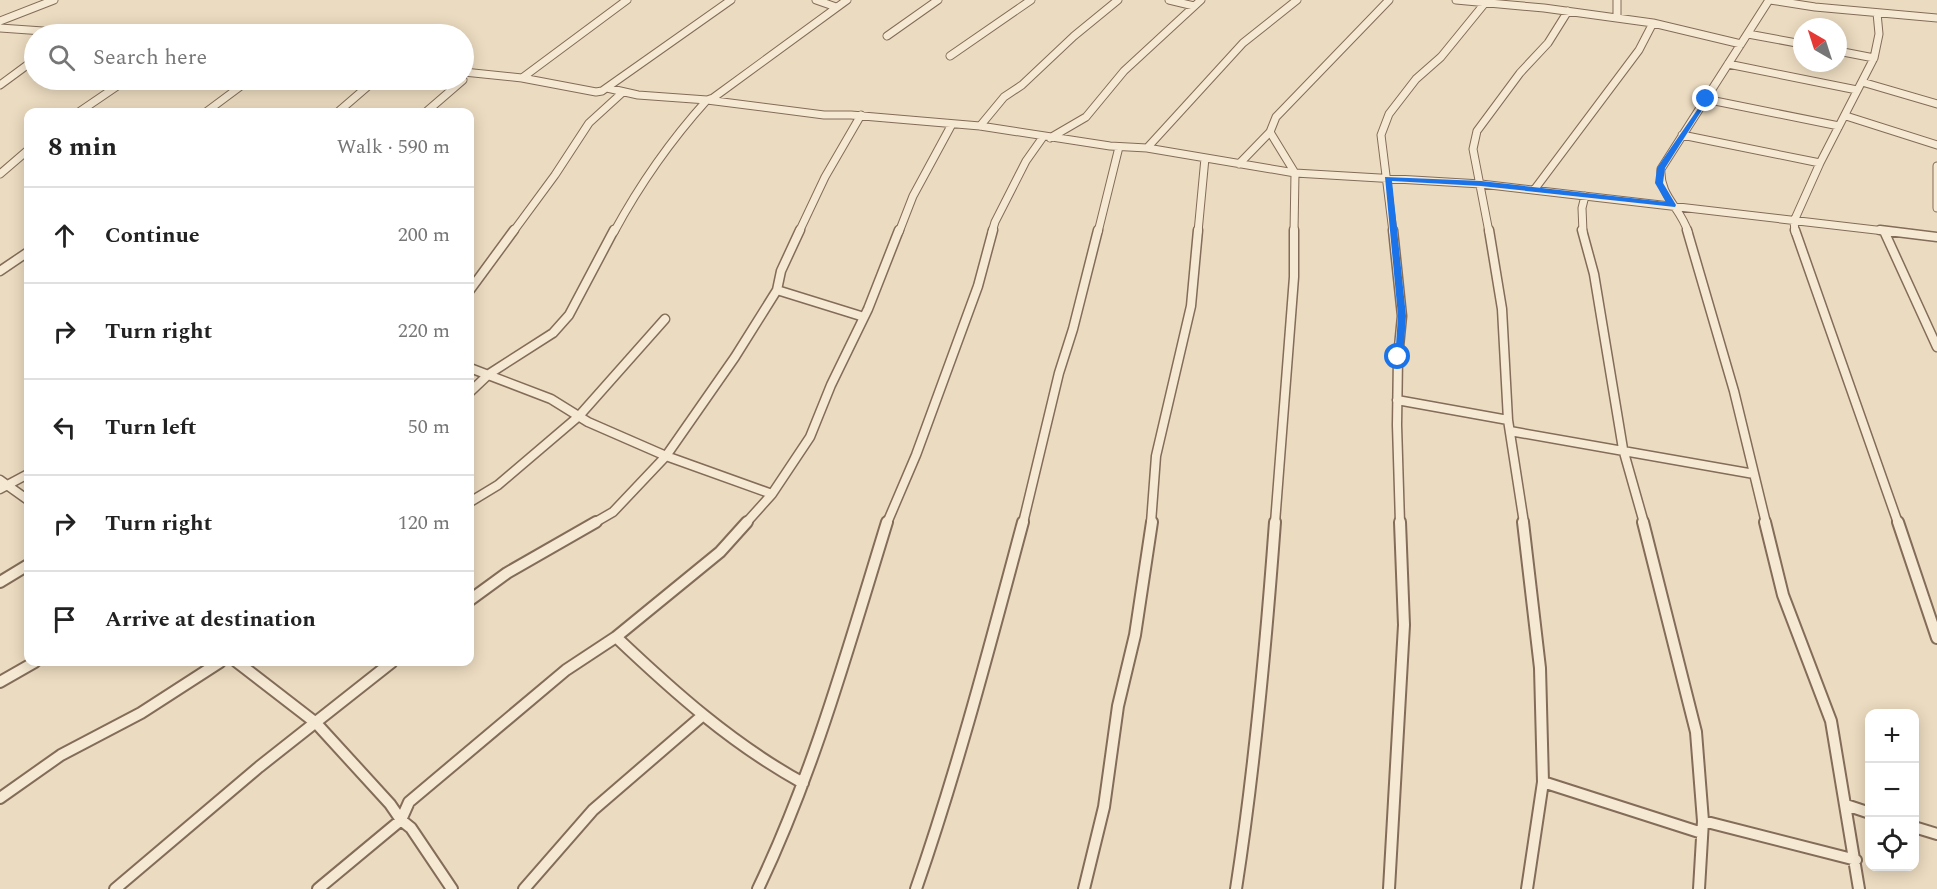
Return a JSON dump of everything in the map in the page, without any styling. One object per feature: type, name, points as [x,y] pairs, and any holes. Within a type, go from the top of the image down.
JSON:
[{"type":"street","points":[[0,21],[54,0]]},
{"type":"street","points":[[522,78],[627,0]]},
{"type":"street","points":[[474,73],[522,78],[596,92],[607,88],[730,0]]},
{"type":"street","points":[[816,0],[836,7]]},
{"type":"street","points":[[474,388],[489,374],[553,333],[569,315],[634,194],[678,132],[707,100],[713,98],[847,0]]},
{"type":"street","points":[[887,36],[938,0]]},
{"type":"street","points":[[950,56],[1031,0]]},
{"type":"street","points":[[980,126],[1004,97],[1022,85],[1074,36],[1118,0]]},
{"type":"street","points":[[1169,0],[1194,6]]},
{"type":"street","points":[[758,889],[772,860],[802,783],[848,653],[892,507],[916,454],[974,297],[989,251],[995,222],[1026,161],[1046,137],[1086,117],[1124,71],[1201,0]]},
{"type":"street","points":[[1147,148],[1243,43],[1297,0]]},
{"type":"street","points":[[1239,164],[1270,132],[1276,117],[1389,0]]},
{"type":"street","points":[[1456,0],[1617,17],[1741,44]]},
{"type":"street","points":[[1617,0],[1617,17]]},
{"type":"street","points":[[1859,889],[1831,722],[1783,595],[1754,474],[1684,219],[1672,205],[1659,183],[1661,168],[1770,0],[1937,18]]},
{"type":"street","points":[[1389,889],[1404,625],[1397,400],[1402,316],[1388,178],[1381,135],[1389,114],[1416,79],[1441,57],[1485,3]]},
{"type":"street","points":[[1527,889],[1543,782],[1540,668],[1521,501],[1509,431],[1502,309],[1473,149],[1477,131],[1520,73],[1548,43],[1568,11]]},
{"type":"street","points":[[1877,13],[1880,34],[1874,58],[1820,163],[1794,221],[1796,238],[1891,501],[1937,638]]},
{"type":"street","points":[[1534,190],[1639,50],[1653,23]]},
{"type":"street","points":[[0,28],[24,30]]},
{"type":"street","points":[[1748,34],[1793,42]]},
{"type":"street","points":[[1847,53],[1874,58]]},
{"type":"street","points":[[1728,64],[1859,86],[1937,104]]},
{"type":"street","points":[[0,85],[24,67]]},
{"type":"street","points":[[607,88],[638,95],[707,100],[824,115],[980,126],[1119,147],[1147,148],[1295,173],[1481,184],[1937,237]]},
{"type":"street","points":[[84,108],[111,90]]},
{"type":"street","points":[[211,108],[236,90]]},
{"type":"street","points":[[343,108],[363,90]]},
{"type":"street","points":[[430,108],[451,90]]},
{"type":"street","points":[[474,285],[555,176],[590,123],[622,92]]},
{"type":"street","points":[[1706,99],[1839,126]]},
{"type":"street","points":[[474,597],[507,573],[613,512],[666,456],[735,357],[777,290],[781,271],[825,177],[861,116]]},
{"type":"street","points":[[1846,116],[1937,145]]},
{"type":"street","points":[[318,889],[401,820],[409,802],[566,670],[616,637],[720,552],[772,494],[810,437],[831,385],[864,317],[913,196],[952,124]]},
{"type":"street","points":[[1236,889],[1251,791],[1264,668],[1294,277],[1295,173],[1270,132]]},
{"type":"street","points":[[1682,135],[1820,163]]},
{"type":"street","points":[[916,889],[948,796],[969,724],[1119,147]]},
{"type":"street","points":[[0,174],[24,153]]},
{"type":"street","points":[[1084,889],[1104,807],[1118,706],[1135,635],[1153,512],[1156,456],[1191,306],[1205,158]]},
{"type":"street","points":[[1937,166],[1937,208]]},
{"type":"street","points":[[1585,196],[1582,208],[1582,230],[1594,274],[1623,449],[1661,585],[1696,732],[1703,827],[1699,889]]},
{"type":"street","points":[[1884,231],[1937,347]]},
{"type":"street","points":[[0,272],[24,255]]},
{"type":"street","points":[[777,290],[864,317]]},
{"type":"street","points":[[474,500],[498,485],[579,416],[665,319]]},
{"type":"street","points":[[474,369],[551,399],[579,416],[666,456],[772,494]]},
{"type":"street","points":[[1397,400],[1508,420]]},
{"type":"street","points":[[1509,431],[1623,449],[1754,474]]},
{"type":"street","points":[[2,485],[24,476]]},
{"type":"street","points":[[2,485],[24,498]]},
{"type":"street","points":[[0,582],[24,567]]},
{"type":"street","points":[[616,637],[702,716],[778,771],[802,783]]},
{"type":"street","points":[[0,682],[28,666]]},
{"type":"street","points":[[0,798],[62,755],[141,713],[214,666]]},
{"type":"street","points":[[242,666],[316,723],[390,804],[401,820],[411,828],[452,889]]},
{"type":"street","points":[[115,889],[259,767],[387,666]]},
{"type":"street","points":[[524,889],[593,810],[702,716]]},
{"type":"street","points":[[1543,782],[1703,827],[1856,861]]},
{"type":"street","points":[[1846,805],[1865,812]]},
{"type":"street","points":[[1919,828],[1937,834]]},
{"type":"route","points":[[1398,357],[1402,316],[1388,178],[1481,184],[1672,205],[1659,183],[1661,168],[1706,99]]}]
